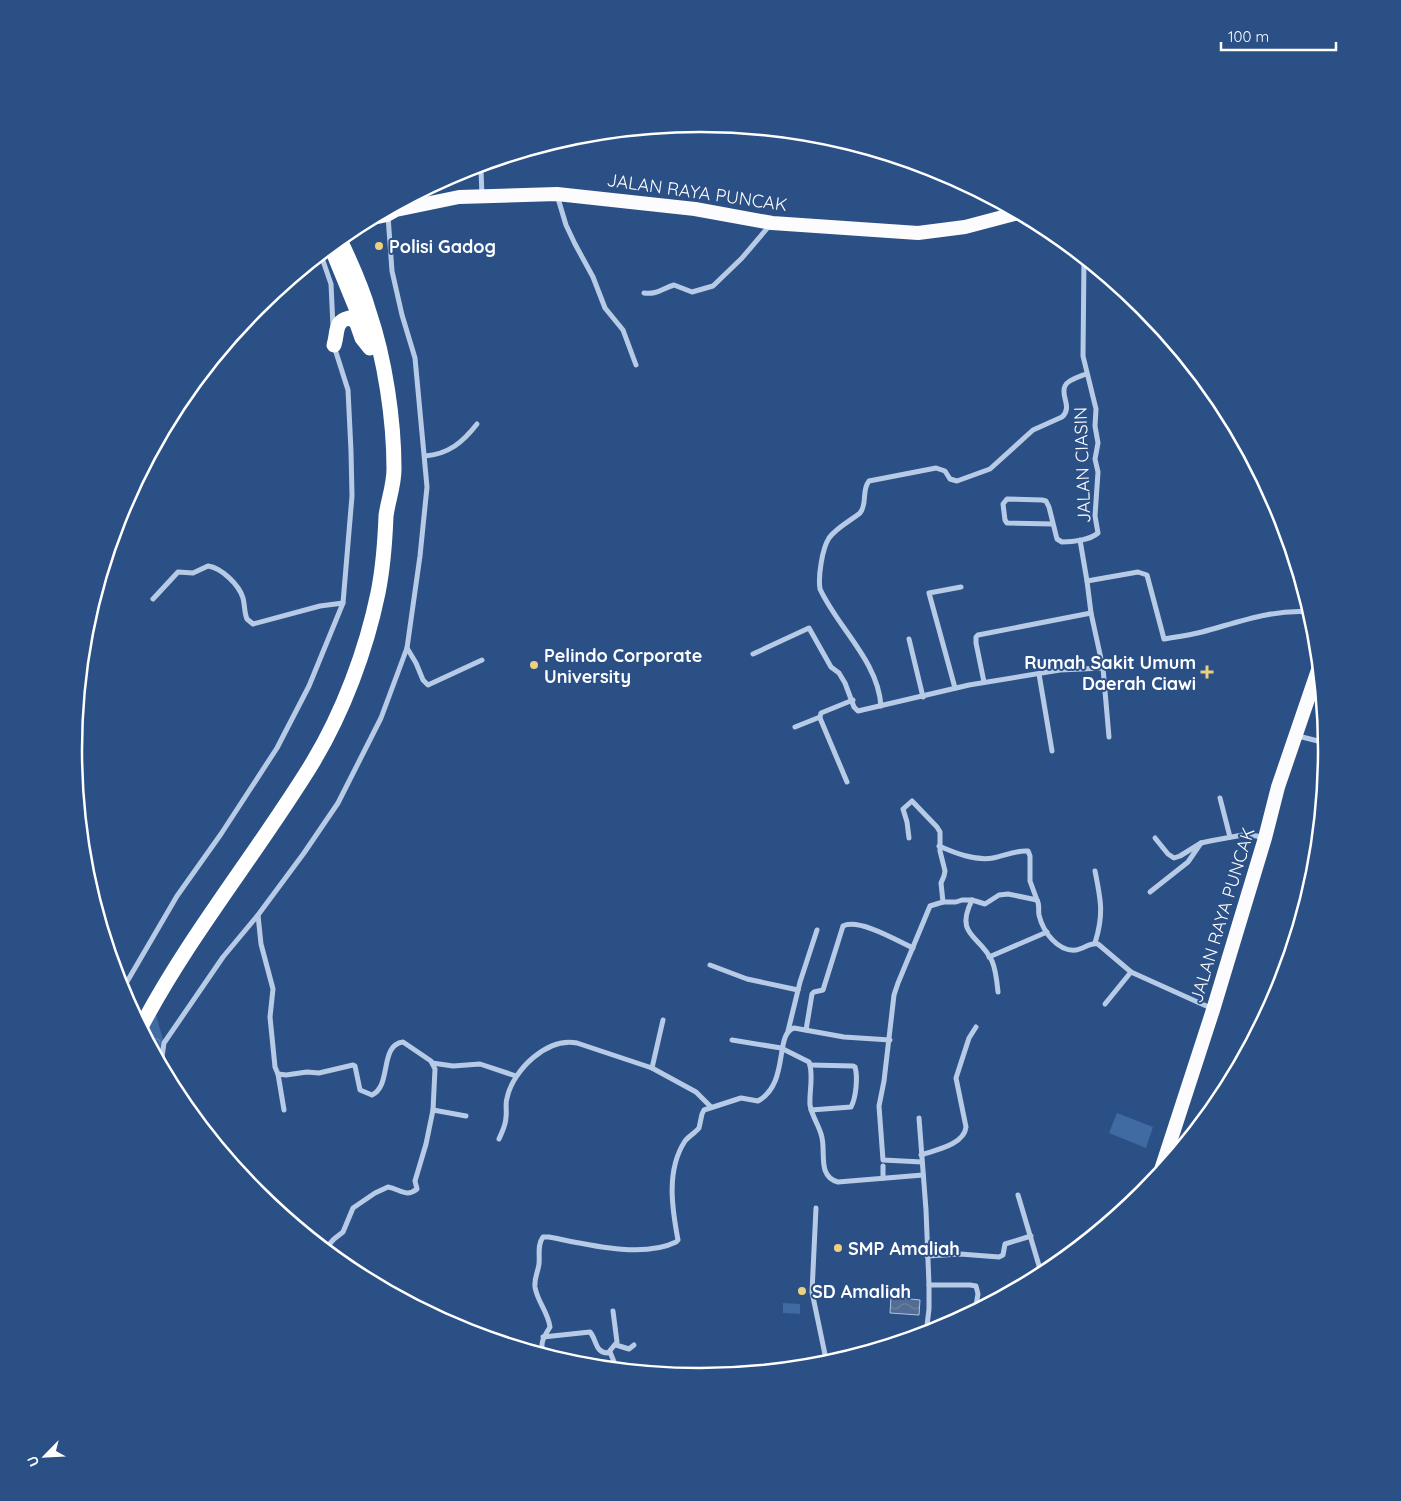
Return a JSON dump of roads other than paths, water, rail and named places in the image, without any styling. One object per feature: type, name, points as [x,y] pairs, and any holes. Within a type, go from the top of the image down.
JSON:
[{"type":"highway","name":"JALAN RAYA PUNCAK","points":[[405,208],[459,197],[557,194],[686,208],[772,223],[918,233],[965,227],[1010,215]]},
{"type":"highway","points":[[145,1021],[182,956],[248,861],[313,762],[340,710],[361,655],[378,594],[382,570],[387,502],[384,487],[382,417],[370,348],[340,249]]},
{"type":"highway","points":[[340,249],[370,312],[388,393],[394,470],[392,490],[387,502]]},
{"type":"highway","points":[[334,345],[338,325],[341,320],[349,318],[356,322],[362,338],[370,348]]},
{"type":"highway","name":"JALAN RAYA PUNCAK","points":[[1165,1158],[1213,1010],[1265,838],[1278,787],[1314,681]]},
{"type":"street","points":[[481,173],[482,197]]},
{"type":"street","points":[[557,194],[566,224],[575,244],[593,277],[605,308],[625,334],[636,365]]},
{"type":"street","points":[[162,1054],[164,1044],[223,957],[258,915],[338,803],[381,718],[407,648],[427,488],[415,358],[402,315],[392,271],[390,216]]},
{"type":"street","points":[[644,293],[658,293],[674,285],[692,292],[713,286],[742,258],[772,223]]},
{"type":"street","points":[[127,981],[177,896],[221,834],[277,748],[311,680],[343,603],[352,496],[348,390],[334,345],[331,284],[323,261]]},
{"type":"street","name":"JALAN CIASIN","points":[[1080,540],[1096,535],[1098,531],[1095,516],[1098,472],[1095,459],[1098,443],[1095,426],[1096,409],[1083,356],[1084,266]]},
{"type":"street","points":[[881,706],[880,693],[871,672],[820,589],[819,581],[823,559],[830,537],[860,514],[864,508],[865,489],[869,481],[936,468],[945,470],[950,479],[957,481],[990,469],[1033,430],[1066,414],[1067,405],[1064,387],[1066,383],[1086,374]]},
{"type":"street","points":[[425,456],[441,453],[457,445],[477,424]]},
{"type":"street","points":[[1053,524],[1008,523],[1005,520],[1003,502],[1007,499],[1044,500],[1049,505],[1057,539],[1065,542],[1080,540],[1091,613],[1103,668],[1109,737]]},
{"type":"street","points":[[153,599],[176,573],[193,573],[208,566],[222,572],[238,589],[243,599],[247,619],[253,624],[320,606],[343,603]]},
{"type":"street","points":[[1087,581],[1138,572],[1145,573],[1149,578],[1164,639],[1201,632],[1255,616],[1302,612]]},
{"type":"street","points":[[955,688],[929,593],[961,587]]},
{"type":"street","points":[[984,682],[976,642],[978,635],[1091,613]]},
{"type":"street","points":[[752,654],[810,628],[831,667],[839,673],[845,683],[857,711],[984,682],[1060,670],[1103,668]]},
{"type":"street","points":[[909,639],[923,697]]},
{"type":"street","points":[[407,648],[423,680],[428,685],[482,660]]},
{"type":"street","points":[[1039,674],[1052,751]]},
{"type":"street","points":[[847,782],[820,718],[821,713],[852,700]]},
{"type":"street","points":[[795,727],[820,718]]},
{"type":"street","points":[[1295,736],[1318,741]]},
{"type":"street","points":[[1220,798],[1230,837]]},
{"type":"street","points":[[909,838],[903,808],[912,801],[938,830],[945,873],[941,884],[943,902]]},
{"type":"street","points":[[1155,838],[1168,854],[1174,858],[1201,843],[1248,834],[1265,838]]},
{"type":"street","points":[[1150,892],[1188,862],[1201,843]]},
{"type":"street","points":[[940,846],[958,854],[979,858],[990,858],[1028,851],[1030,856],[1030,881],[1039,903],[1040,918],[1047,932],[1058,946],[1067,950],[1080,950],[1095,943],[1100,928],[1102,911],[1094,871]]},
{"type":"street","points":[[922,1162],[883,1160],[879,1106],[890,1040],[894,995],[930,906],[943,902],[962,900],[972,900],[986,904],[996,896],[1008,894],[1037,900]]},
{"type":"street","points":[[972,900],[966,912],[967,926],[974,940],[989,957],[994,967],[998,992]]},
{"type":"street","points":[[258,915],[261,944],[273,989],[270,1017],[275,1067],[278,1074],[284,1110]]},
{"type":"street","points":[[806,1030],[812,994],[823,990],[844,925],[849,924],[871,929],[913,948]]},
{"type":"street","points":[[542,1347],[543,1337],[550,1327],[546,1310],[535,1287],[540,1241],[543,1237],[549,1237],[616,1249],[654,1248],[678,1240],[672,1202],[677,1160],[685,1141],[699,1128],[702,1112],[711,1107],[740,1098],[758,1100],[764,1097],[771,1089],[778,1077],[782,1059],[781,1048],[788,1031],[798,990],[817,930]]},
{"type":"street","points":[[989,957],[1047,932]]},
{"type":"street","points":[[1095,943],[1131,972],[1213,1010]]},
{"type":"street","points":[[710,965],[747,978],[798,990]]},
{"type":"street","points":[[1105,1004],[1131,972]]},
{"type":"street","points":[[652,1068],[663,1020]]},
{"type":"street","points":[[921,1155],[955,1142],[966,1131],[956,1078],[970,1038],[976,1027]]},
{"type":"street","points":[[788,1031],[794,1028],[844,1037],[890,1040]]},
{"type":"street","points":[[732,1040],[781,1048],[805,1060],[810,1065],[855,1067],[857,1072],[851,1107],[811,1110]]},
{"type":"street","points":[[278,1074],[319,1073],[353,1065],[360,1090],[372,1095],[377,1092],[383,1082],[389,1054],[396,1042],[403,1042],[432,1063],[458,1066],[480,1064],[516,1076]]},
{"type":"street","points":[[499,1139],[506,1120],[507,1098],[516,1076],[537,1054],[569,1042],[652,1068],[696,1092],[711,1107]]},
{"type":"street","points":[[329,1245],[345,1229],[352,1210],[370,1196],[388,1187],[406,1194],[412,1193],[417,1189],[415,1181],[426,1144],[433,1110],[436,1073],[432,1063]]},
{"type":"street","points":[[810,1065],[811,1110],[814,1121],[822,1136],[823,1166],[829,1178],[838,1182],[923,1175]]},
{"type":"street","points":[[433,1110],[466,1116]]},
{"type":"street","points":[[919,1118],[929,1285],[927,1325]]},
{"type":"street","points":[[883,1166],[883,1178]]},
{"type":"street","points":[[1018,1195],[1039,1267]]},
{"type":"street","points":[[816,1208],[812,1292],[825,1356]]},
{"type":"street","points":[[927,1256],[960,1254],[1000,1258],[1003,1255],[1005,1244],[1031,1236]]},
{"type":"street","points":[[929,1285],[976,1286],[978,1294],[976,1304]]},
{"type":"street","points":[[543,1337],[590,1332],[599,1350],[605,1354],[610,1352],[616,1345],[617,1334],[613,1311]]},
{"type":"street","points":[[616,1345],[629,1349],[634,1345]]},
{"type":"street","points":[[610,1352],[614,1362]]},
{"type":"water","points":[[891,1297],[920,1300],[919,1315],[890,1313]]},
{"type":"place","name":"Polisi Gadog","points":[[379,246]]},
{"type":"place","name":"Pelindo Corporate University","points":[[534,665]]},
{"type":"place","name":"Rumah Sakit Umum Daerah Ciawi","points":[[1207,672]]},
{"type":"place","name":"SMP Amaliah","points":[[838,1248]]},
{"type":"place","name":"SD Amaliah","points":[[802,1291]]}]
